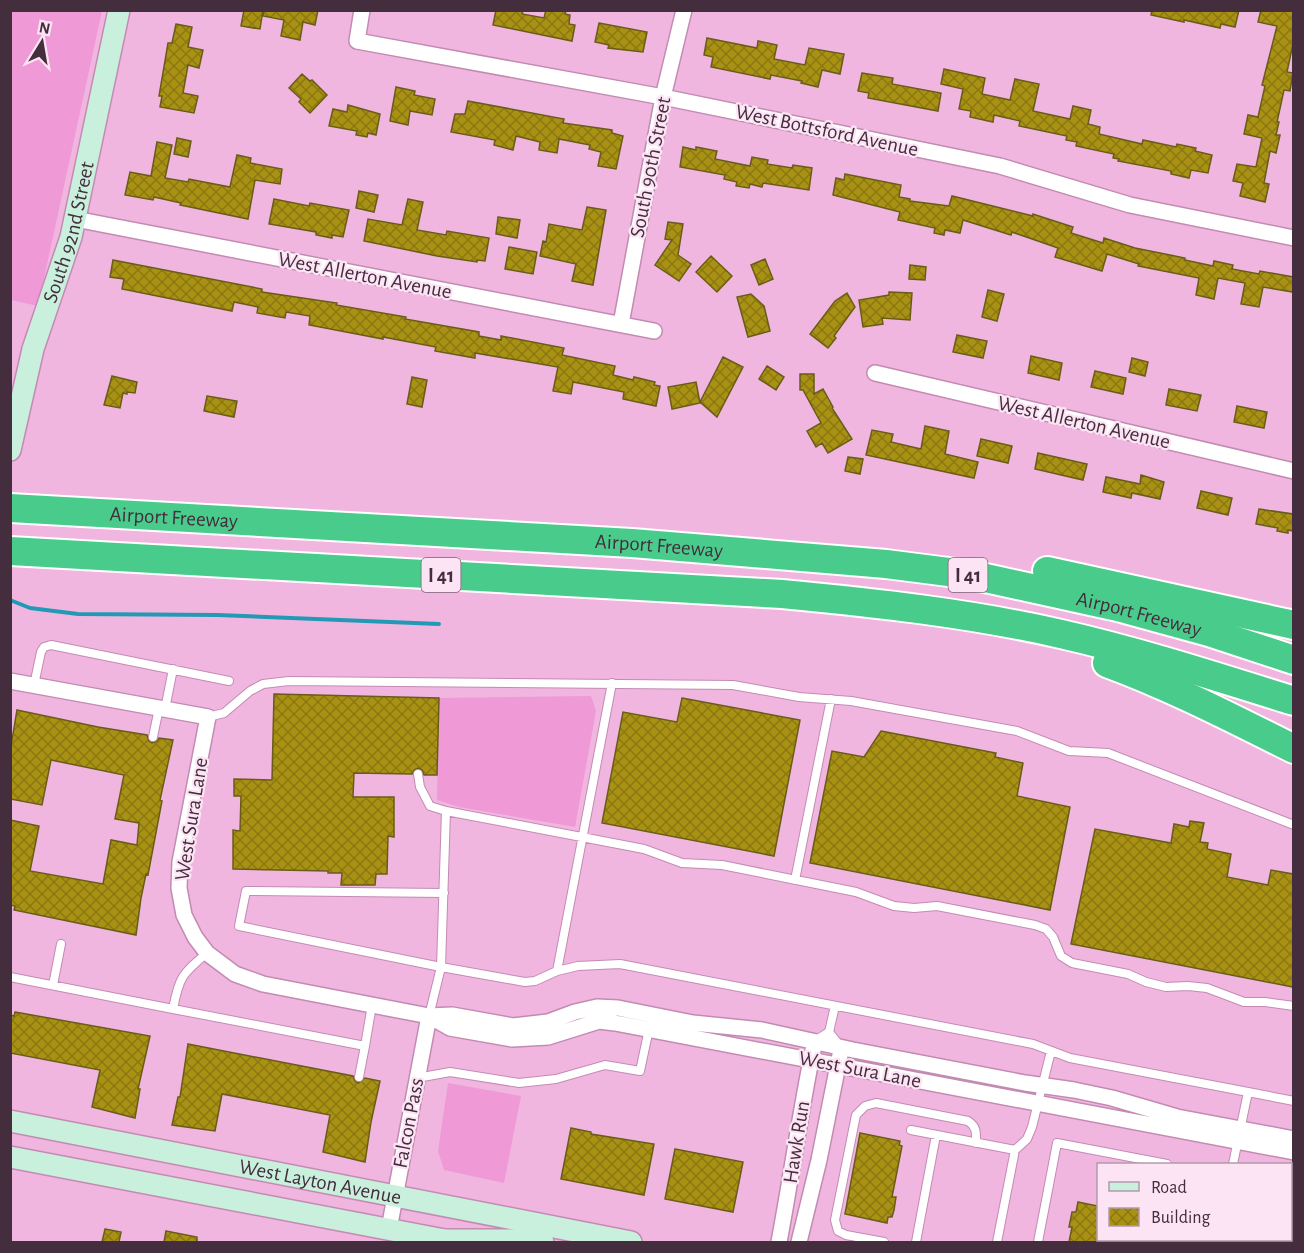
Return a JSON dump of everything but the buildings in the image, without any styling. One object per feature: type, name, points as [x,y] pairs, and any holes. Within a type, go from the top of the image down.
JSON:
[{"type":"highway","name":"Airport Freeway","points":[[10,508],[632,543],[886,564],[972,576],[1118,607],[1293,660]]},
{"type":"highway","points":[[632,543],[742,537],[882,546],[1039,570],[1293,625]]},
{"type":"highway","name":"Airport Freeway","points":[[10,551],[782,594],[872,602],[967,616],[1062,635],[1177,665],[1293,701]]},
{"type":"highway","points":[[872,602],[902,621],[1079,653],[1173,690],[1293,749]]},
{"type":"main road","name":"South 92nd Street","points":[[10,450],[13,423],[33,349],[68,247],[75,219],[119,10]]},
{"type":"main road","name":"West Layton Avenue","points":[[10,1121],[631,1242]]},
{"type":"main road","points":[[10,1134],[79,1134]]},
{"type":"main road","name":"West Layton Avenue","points":[[10,1157],[448,1241],[528,1240],[543,1242]]},
{"type":"street","name":"West Bottsford Avenue","points":[[362,10],[357,41],[663,97],[1000,166],[1130,206],[1293,237]]},
{"type":"street","name":"South 90th Street","points":[[621,324],[663,97],[684,10]]},
{"type":"street","name":"West Allerton Avenue","points":[[75,219],[654,331]]},
{"type":"street","name":"West Allerton Avenue","points":[[875,373],[1293,471]]},
{"type":"street","points":[[10,681],[208,717]]},
{"type":"street","name":"West Sura Lane","points":[[208,717],[180,862],[179,888],[184,915],[195,937],[207,953],[235,974],[263,984],[429,1016],[450,1028],[512,1039],[548,1037],[599,1021],[693,1023],[762,1030],[1112,1098],[1293,1152]]},
{"type":"street","name":"Falcon Pass","points":[[388,1229],[429,1016]]},
{"type":"street","name":"West Sura Lane","points":[[650,1022],[811,1059],[1038,1104],[1239,1135],[1293,1139]]},
{"type":"street","name":"Hawk Run","points":[[778,1242],[814,1041]]},
{"type":"street","name":"Hawk Run","points":[[799,1242],[819,1160],[841,1047]]},
{"type":"lane","points":[[34,685],[41,652],[45,647],[51,645],[229,681]]},
{"type":"lane","points":[[153,736],[173,669]]},
{"type":"lane","points":[[208,717],[224,713],[250,691],[263,684],[289,681],[733,685],[799,697],[851,701],[1017,732],[1069,751],[1108,753],[1293,825]]},
{"type":"lane","points":[[557,971],[612,683]]},
{"type":"lane","points":[[795,880],[831,699]]},
{"type":"lane","points":[[418,774],[420,787],[430,806],[446,811],[644,849],[682,863],[722,865],[856,892],[894,906],[914,908],[937,906],[1035,925],[1046,929],[1053,937],[1061,956],[1072,963],[1128,974],[1166,987],[1207,988],[1244,1002],[1293,1006]]},
{"type":"lane","points":[[429,1016],[441,967],[446,811]]},
{"type":"lane","points":[[444,893],[246,891],[239,926],[525,982],[535,981],[557,971],[578,966],[620,964],[1033,1044],[1070,1058],[1293,1101]]},
{"type":"lane","points":[[53,985],[61,944]]},
{"type":"lane","points":[[173,1009],[177,989],[185,972],[207,953]]},
{"type":"lane","points":[[10,977],[365,1046]]},
{"type":"lane","points":[[359,1077],[372,1005]]},
{"type":"lane","points":[[814,1041],[829,1032],[836,1006]]},
{"type":"lane","points":[[417,1078],[450,1072],[519,1083],[556,1079],[605,1065],[640,1071],[650,1022]]},
{"type":"lane","points":[[829,1032],[841,1047]]},
{"type":"lane","points":[[997,1242],[1015,1150],[1027,1139],[1032,1128],[1051,1051]]},
{"type":"lane","points":[[1233,1163],[1248,1092]]},
{"type":"lane","points":[[884,1242],[846,1235],[838,1231],[835,1220],[856,1115],[865,1106],[876,1103],[968,1121],[974,1125],[976,1143]]},
{"type":"lane","points":[[911,1130],[1015,1150]]},
{"type":"lane","points":[[916,1242],[936,1135]]},
{"type":"lane","points":[[1038,1242],[1057,1143],[1162,1163]]},
{"type":"shaded area","points":[[10,11],[102,11],[38,306],[11,300]]},
{"type":"shaded area","points":[[591,696],[596,711],[575,827],[459,807],[437,800],[439,698]]},
{"type":"shaded area","points":[[448,1083],[521,1096],[504,1183],[444,1170],[438,1151]]},
{"type":"waterway","points":[[10,600],[30,608],[78,614],[218,615],[439,624]]}]
